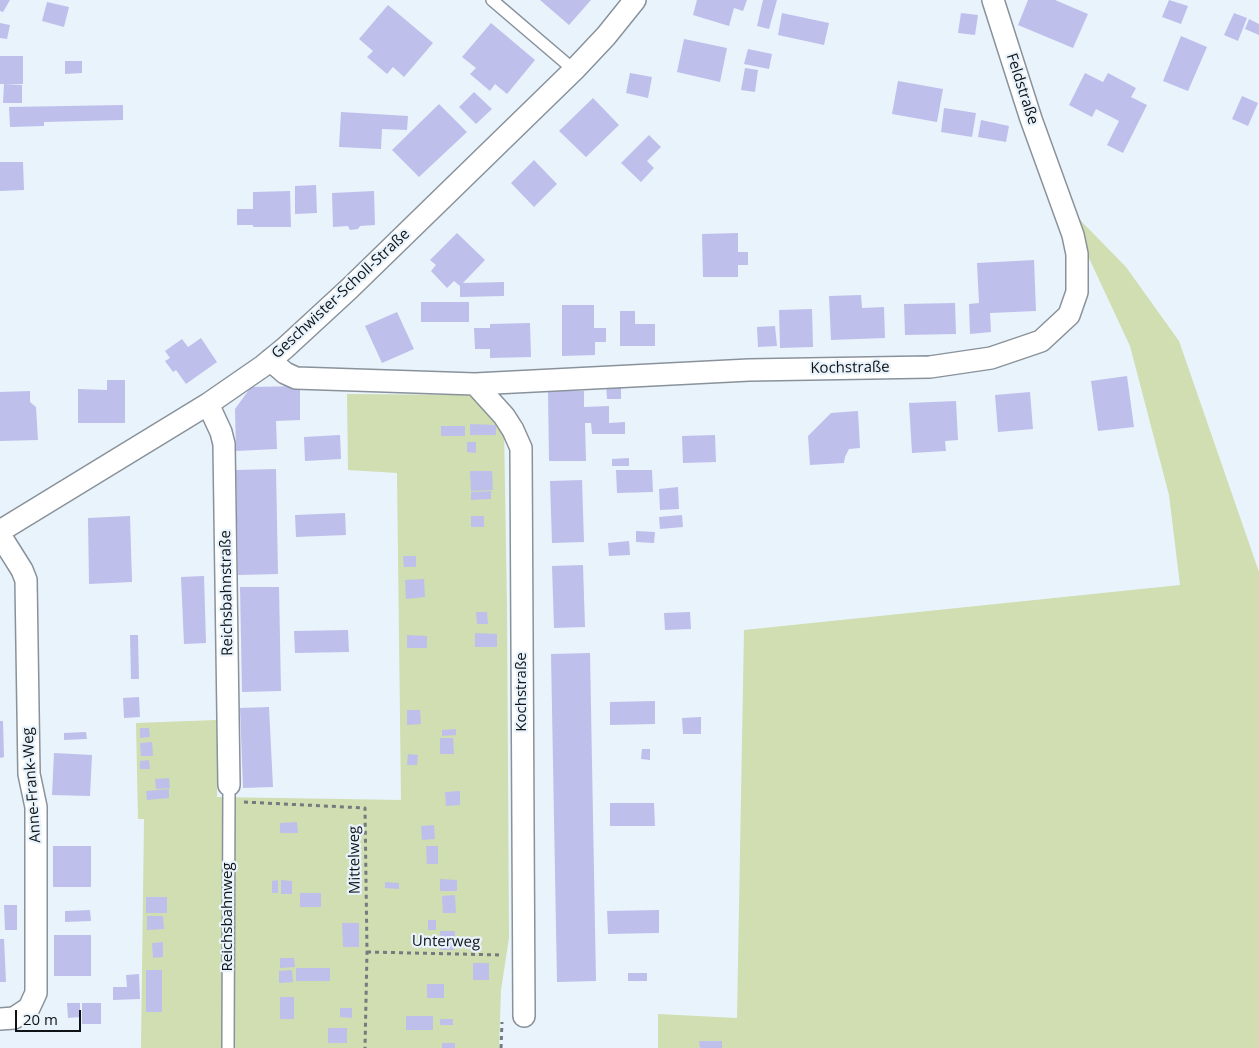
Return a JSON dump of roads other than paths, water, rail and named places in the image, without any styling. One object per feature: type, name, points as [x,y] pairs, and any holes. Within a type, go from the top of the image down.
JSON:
[{"type":"street","name":"Geschwister-Scholl-Straße","points":[[0,531],[208,404],[270,360],[349,289],[574,70],[606,36],[635,0]]},
{"type":"street","name":"Feldstraße","points":[[993,0],[1052,179]]},
{"type":"street","name":"Kochstraße","points":[[270,360],[284,373],[296,378],[475,384],[750,370],[930,367],[991,358],[1041,341],[1069,315],[1077,292],[1077,254],[1073,235],[1052,179]]},
{"type":"street","name":"Kochstraße","points":[[475,384],[504,416],[521,448],[524,1016]]},
{"type":"street","name":"Reichsbahnstraße","points":[[208,404],[222,432],[224,444],[229,793]]},
{"type":"street","name":"Anne-Frank-Weg","points":[[0,535],[22,570],[26,580],[29,774],[36,807],[36,992],[29,1008],[14,1018],[0,1019]]},
{"type":"lane","points":[[492,0],[574,70]]},
{"type":"lane","name":"Reichsbahnweg","points":[[228,1048],[229,793]]}]
